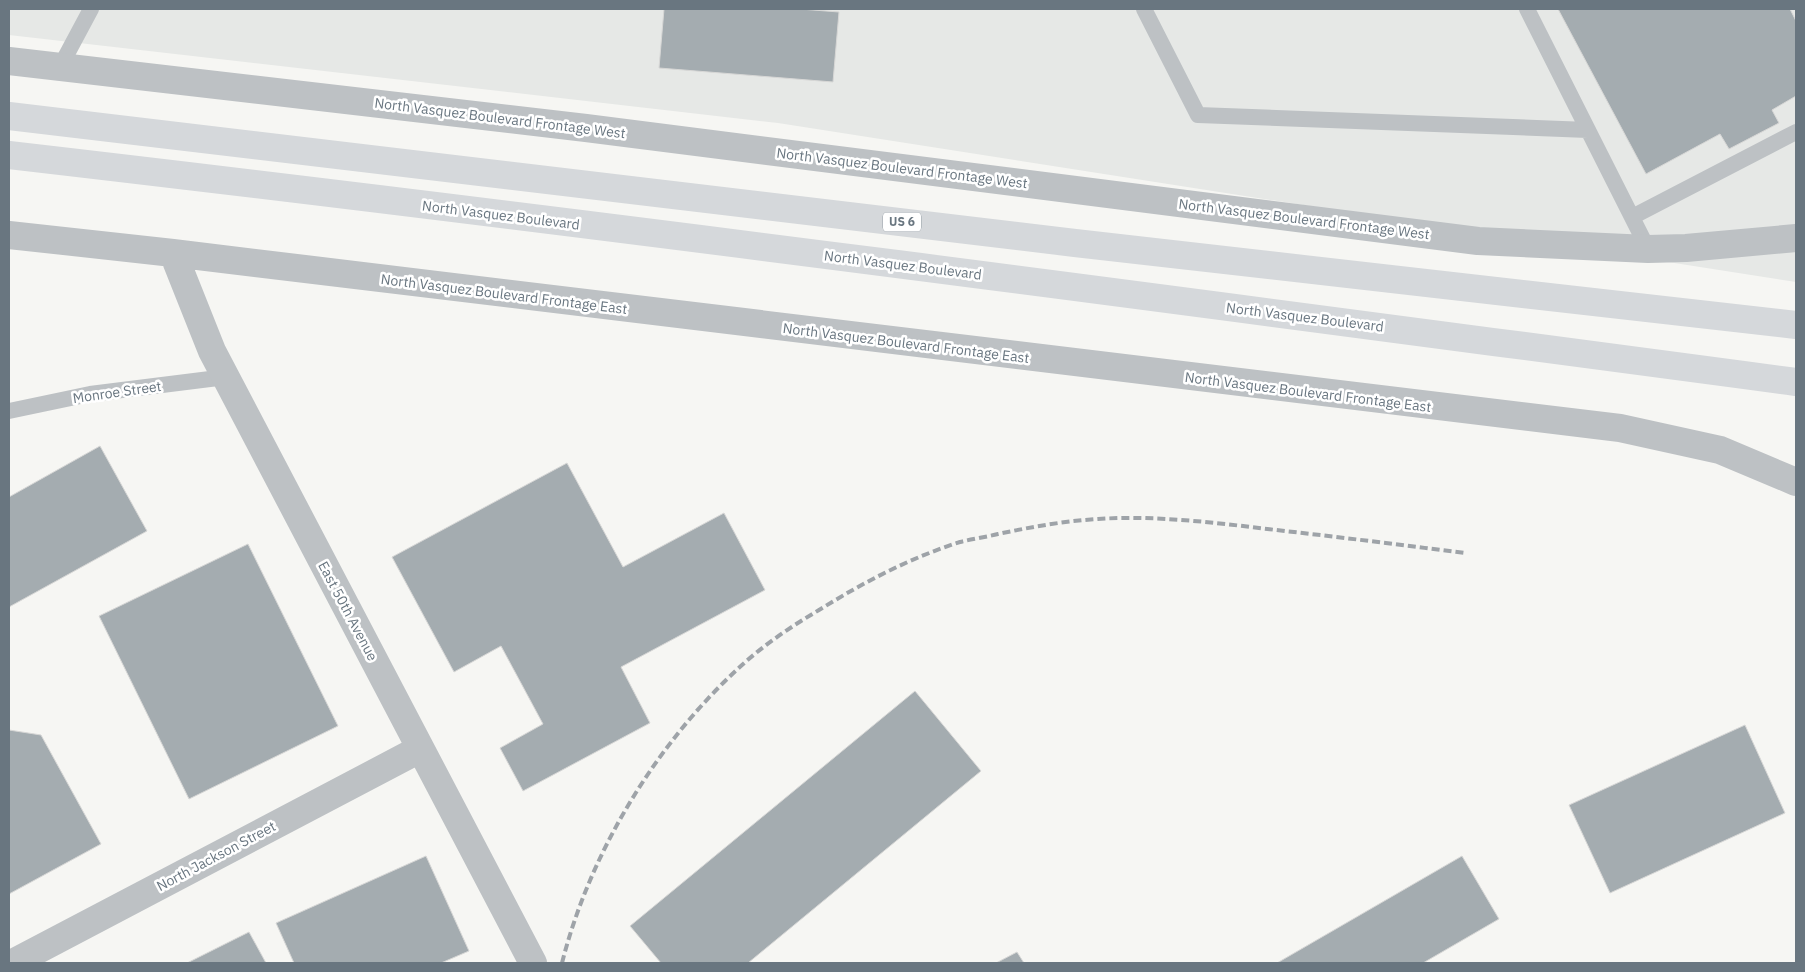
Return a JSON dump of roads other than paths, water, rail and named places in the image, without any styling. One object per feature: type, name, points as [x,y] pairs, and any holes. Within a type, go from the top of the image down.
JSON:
[{"type":"highway","name":"US 6","points":[[9,116],[1075,243],[1796,325]]},
{"type":"highway","name":"North Vasquez Boulevard","points":[[9,155],[208,178],[1077,287],[1796,382]]},
{"type":"street","name":"North Vasquez Boulevard Frontage West","points":[[9,61],[586,128],[1478,241],[1648,249],[1686,248],[1796,238]]},
{"type":"street","name":"North Vasquez Boulevard Frontage East","points":[[9,235],[1620,428],[1720,450],[1796,482]]},
{"type":"street","name":"East 50th Avenue","points":[[174,254],[212,351],[533,963]]},
{"type":"street","name":"North Jackson Street","points":[[13,963],[420,749]]},
{"type":"lane","points":[[60,67],[91,9]]},
{"type":"lane","points":[[1144,9],[1198,115],[1588,130]]},
{"type":"lane","points":[[1527,9],[1648,249]]},
{"type":"lane","points":[[1632,217],[1796,132]]},
{"type":"lane","name":"Monroe Street","points":[[9,411],[90,394],[226,377]]},
{"type":"railway","points":[[562,963],[574,921],[590,880],[609,840],[655,764],[682,728],[711,695],[742,665],[769,643],[836,600],[870,580],[905,563],[941,548],[969,540],[1060,523],[1120,518],[1209,522],[1465,553]]}]
